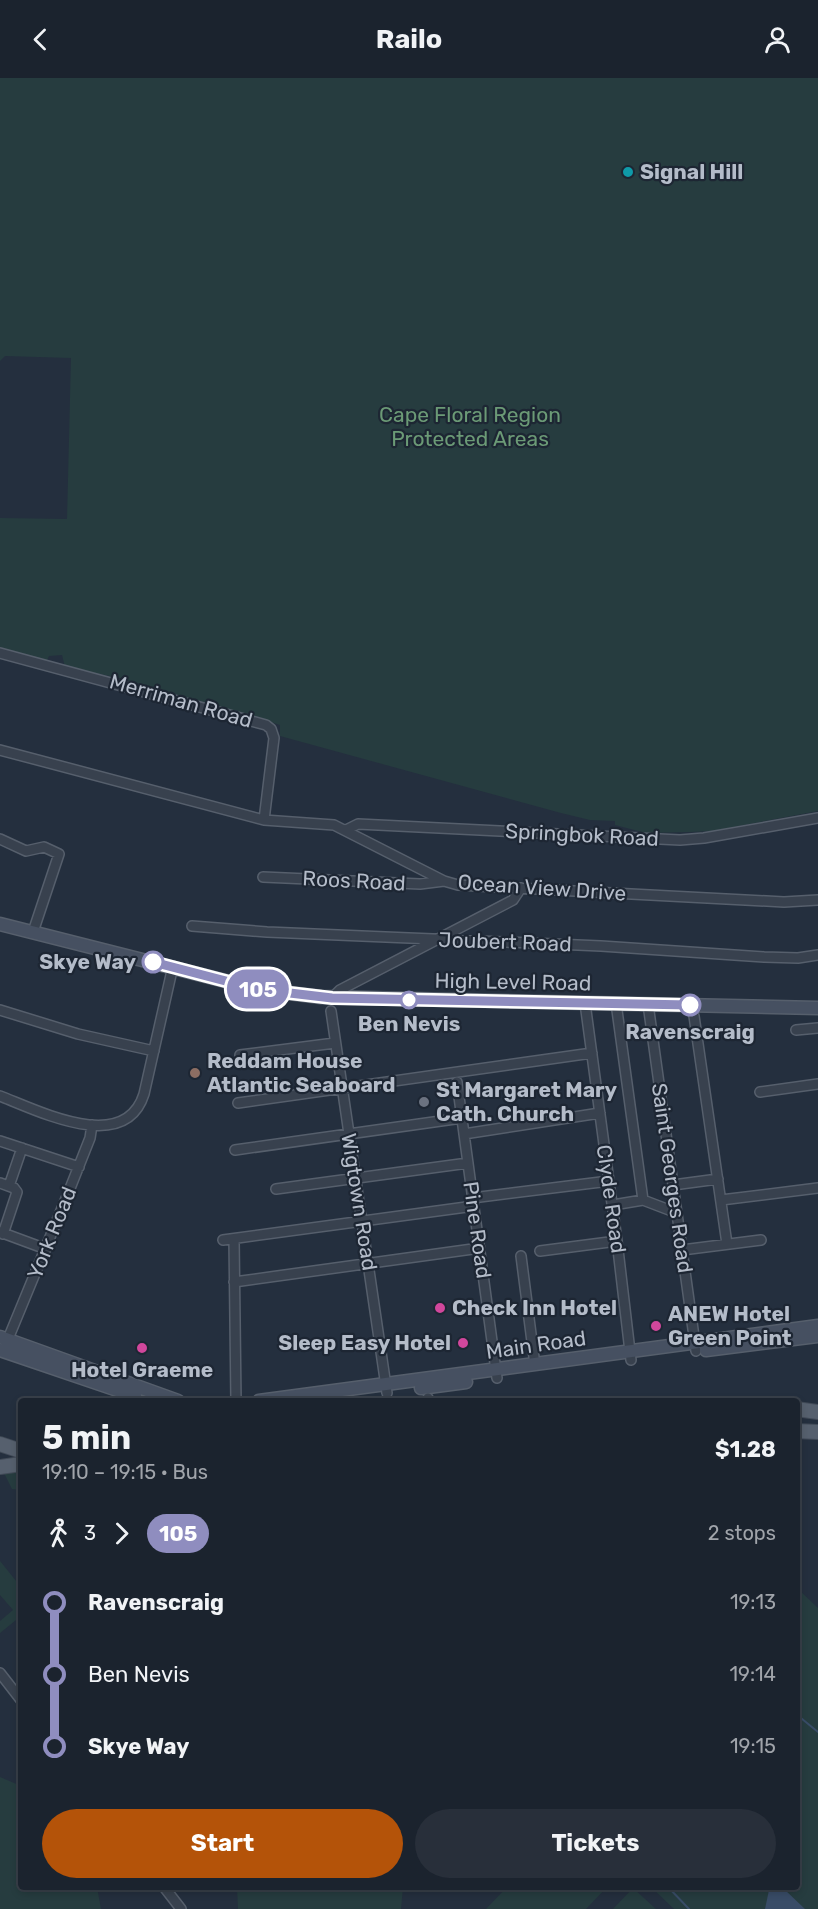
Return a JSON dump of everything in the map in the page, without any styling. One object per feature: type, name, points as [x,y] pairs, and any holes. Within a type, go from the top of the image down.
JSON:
[{"type":"main road","name":"High Level Road","points":[[0,924],[173,966],[256,989],[331,1004],[616,1003],[818,1008]]},
{"type":"main road","name":"Main Road","points":[[291,1398],[387,1389],[631,1356],[818,1326]]},
{"type":"main road","name":"Main Road","points":[[695,1347],[818,1336]]},
{"type":"main road","points":[[2,1346],[143,1398]]},
{"type":"main road","points":[[2,1346],[53,1358],[169,1398]]},
{"type":"main road","name":"Main Road","points":[[497,1374],[536,1365],[631,1356]]},
{"type":"main road","name":"Main Road","points":[[340,1398],[387,1389]]},
{"type":"main road","points":[[800,1409],[818,1411]]},
{"type":"main road","points":[[800,1431],[818,1432]]},
{"type":"main road","points":[[0,1444],[18,1450]]},
{"type":"main road","points":[[0,1467],[18,1464]]},
{"type":"street","name":"Merriman Road","points":[[0,653],[266,725],[271,729],[274,738],[264,820]]},
{"type":"street","name":"Ocean View Drive","points":[[0,750],[264,820],[327,824],[346,830],[444,881],[458,885],[784,902],[818,900]]},
{"type":"street","name":"Springbok Road","points":[[346,830],[358,824],[680,840],[704,838],[818,818]]},
{"type":"street","points":[[0,839],[26,851],[44,847],[59,854],[33,932]]},
{"type":"street","name":"Roos Road","points":[[263,877],[420,884],[444,881]]},
{"type":"street","points":[[331,1004],[340,990],[513,900],[521,888]]},
{"type":"street","name":"Joubert Road","points":[[192,926],[267,932],[601,946],[764,957],[818,956]]},
{"type":"street","points":[[0,1096],[61,1119],[92,1125],[122,1122],[134,1114],[142,1100],[173,966]]},
{"type":"street","name":"Clyde Road","points":[[585,1003],[631,1356]]},
{"type":"street","points":[[616,1003],[643,1200]]},
{"type":"street","name":"Wigtown Road","points":[[331,1004],[341,1088],[387,1389]]},
{"type":"street","name":"Saint Georges Road","points":[[648,1004],[695,1347]]},
{"type":"street","points":[[0,1010],[78,1034],[154,1050]]},
{"type":"street","points":[[694,1016],[727,1244]]},
{"type":"street","points":[[796,1030],[818,1028]]},
{"type":"street","points":[[240,1055],[335,1043]]},
{"type":"street","points":[[238,1103],[592,1053]]},
{"type":"street","name":"Pine Road","points":[[457,1082],[497,1374]]},
{"type":"street","points":[[760,1092],[818,1084]]},
{"type":"street","points":[[464,1134],[600,1113]]},
{"type":"street","points":[[235,1150],[462,1118]]},
{"type":"street","name":"York Road","points":[[2,1346],[46,1249],[90,1138],[92,1125]]},
{"type":"street","points":[[0,1141],[78,1167]]},
{"type":"street","points":[[21,1148],[8,1186],[16,1194],[2,1233],[46,1249]]},
{"type":"street","points":[[276,1190],[468,1162]]},
{"type":"street","points":[[673,1185],[718,1179]]},
{"type":"street","points":[[224,1240],[609,1181]]},
{"type":"street","points":[[721,1200],[818,1188]]},
{"type":"street","points":[[613,1205],[643,1200],[677,1213]]},
{"type":"street","points":[[234,1239],[236,1398]]},
{"type":"street","points":[[682,1250],[761,1240]]},
{"type":"street","points":[[540,1251],[617,1241]]},
{"type":"street","points":[[234,1282],[480,1248]]},
{"type":"street","points":[[521,1256],[536,1365]]},
{"type":"street","points":[[0,1673],[18,1696]]},
{"type":"street","points":[[166,1890],[181,1909]]},
{"type":"green space","name":"Cape Floral Region Protected Areas","points":[[0,78],[818,78],[818,811],[712,831],[646,833],[615,825],[615,821],[590,820],[561,813],[280,736],[280,725],[120,678],[65,667],[62,655],[49,656],[46,662],[0,650],[0,518],[67,519],[71,358],[5,356],[0,361]]},
{"type":"green space","points":[[18,1471],[18,1490],[12,1489],[4,1473]]},
{"type":"green space","points":[[0,1561],[18,1583],[18,1618],[0,1633],[0,1621],[13,1610],[0,1595]]},
{"type":"green space","points":[[800,1591],[818,1608],[818,1909],[674,1909],[654,1890],[800,1890]]},
{"type":"green space","points":[[0,1777],[18,1785],[18,1890],[98,1890],[101,1909],[0,1909]]},
{"type":"green space","points":[[237,1890],[403,1890],[401,1909],[238,1909]]},
{"type":"green space","points":[[504,1890],[604,1890],[586,1909],[486,1909]]},
{"type":"green space","points":[[631,1890],[635,1890],[656,1909],[613,1909]]},
{"type":"water","points":[[769,1890],[785,1890],[805,1909],[765,1909]]},
{"type":"waterway","points":[[800,1717],[818,1732]]},
{"type":"waterway","points":[[671,1890],[689,1909]]},
{"type":"bus line","name":"105","points":[[153,962],[256,989],[332,998],[690,1005]]},
{"type":"place","name":"Signal Hill","points":[[628,172]]},
{"type":"place","name":"Skye Way","points":[[153,962]]},
{"type":"place","name":"Ben Nevis","points":[[409,1000]]},
{"type":"place","name":"Ravenscraig","points":[[690,1005]]},
{"type":"place","name":"Reddam House Atlantic Seaboard","points":[[195,1073]]},
{"type":"place","name":"St Margaret Mary Cath. Church","points":[[424,1102]]},
{"type":"place","name":"Check Inn Hotel","points":[[440,1308]]},
{"type":"place","name":"ANEW Hotel Green Point","points":[[656,1326]]},
{"type":"place","name":"Sleep Easy Hotel","points":[[463,1343]]},
{"type":"place","name":"Hotel Graeme","points":[[142,1348]]}]
